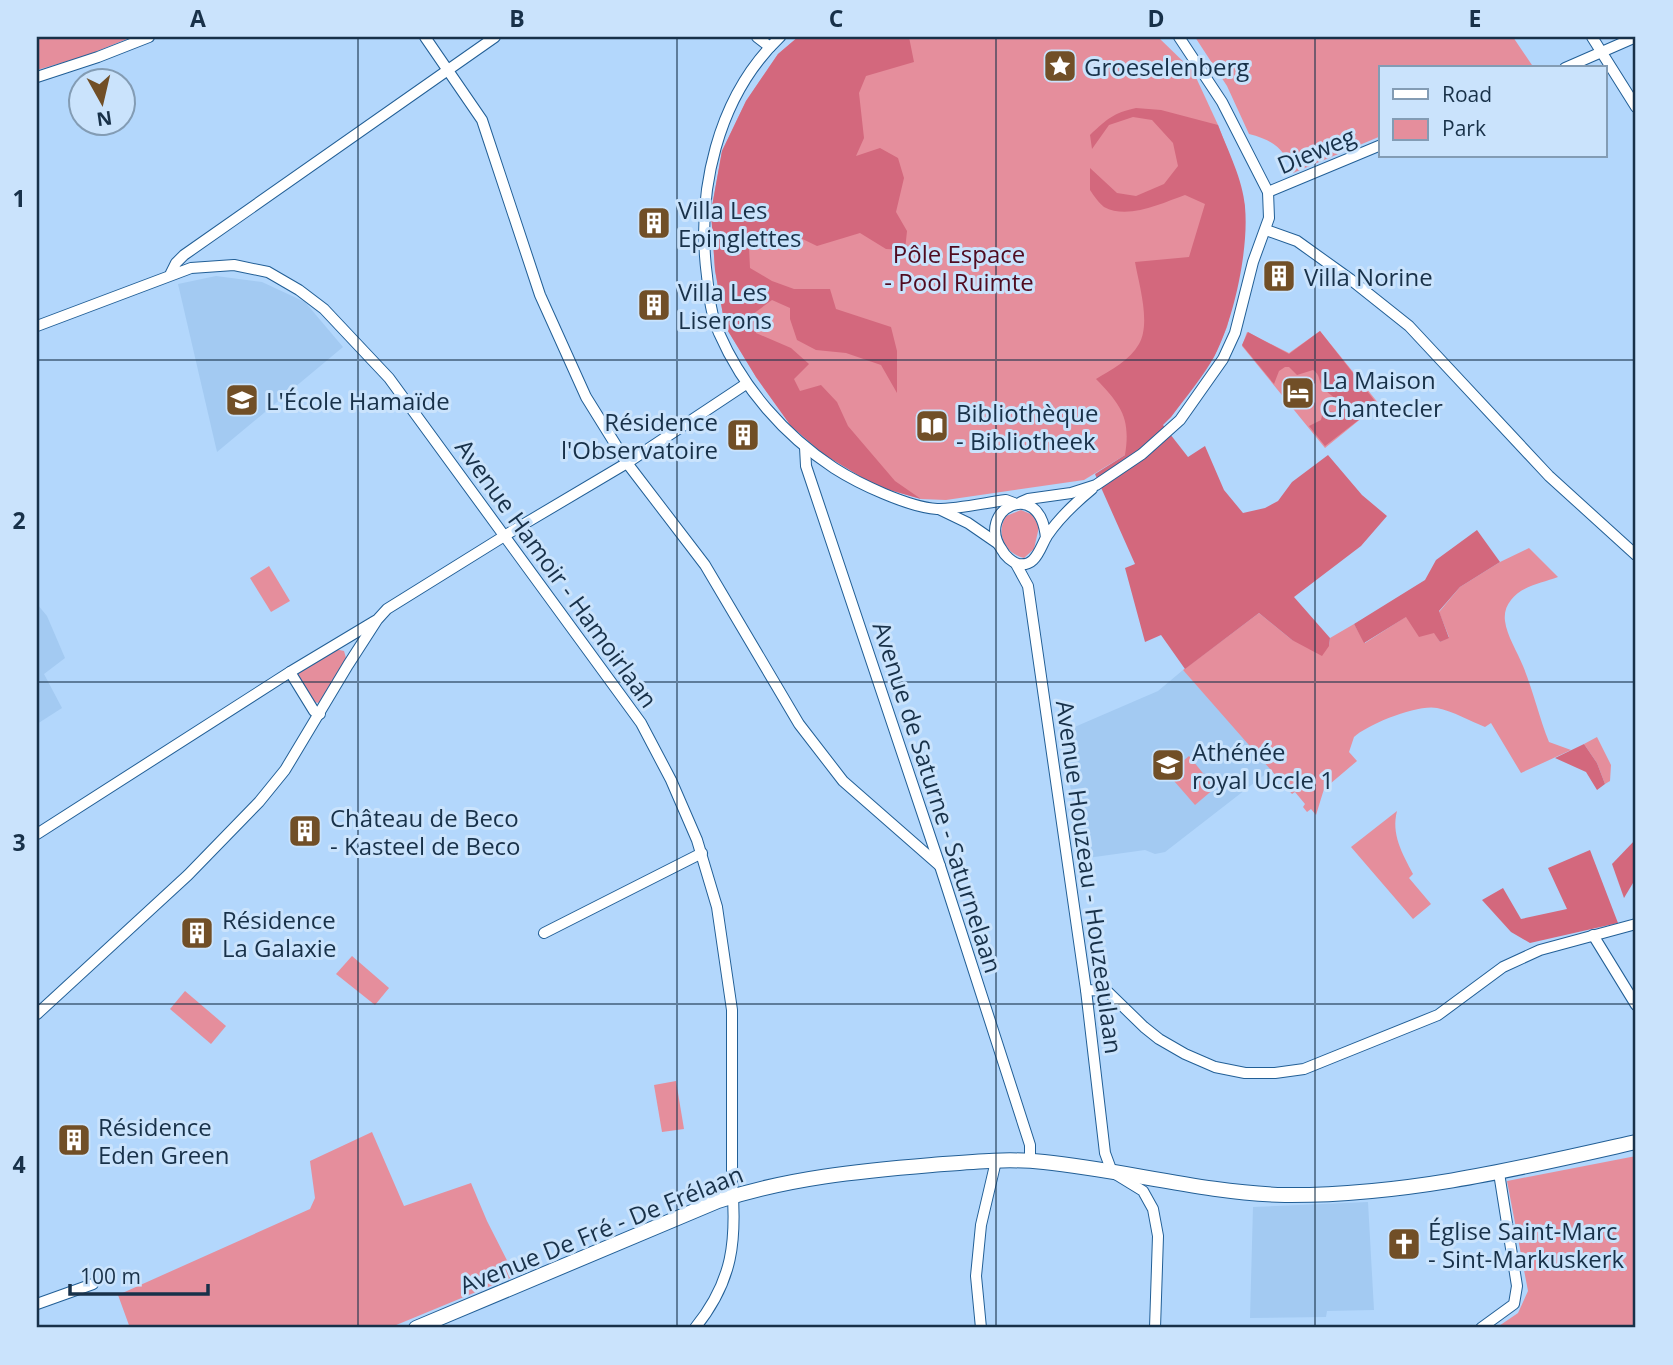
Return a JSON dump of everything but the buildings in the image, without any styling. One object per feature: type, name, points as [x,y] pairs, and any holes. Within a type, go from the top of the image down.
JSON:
[{"type":"main road","name":"Avenue De Fré - De Frélaan","points":[[416,1328],[733,1196],[776,1184],[849,1172],[1030,1160],[1183,1184],[1290,1195],[1429,1185],[1499,1173],[1636,1142]]},
{"type":"street","points":[[37,77],[149,37]]},
{"type":"street","points":[[425,37],[482,120],[540,295],[586,397],[626,463],[705,565],[799,724],[843,781],[940,866]]},
{"type":"street","points":[[171,273],[184,255],[495,37]]},
{"type":"street","points":[[757,37],[770,47]]},
{"type":"street","points":[[780,37],[752,71],[724,122],[717,141],[705,203],[704,238],[710,300],[718,331],[746,384],[805,447],[846,475],[881,492],[925,507],[939,509],[1006,500],[1017,503],[1031,508],[1040,517],[1046,538]]},
{"type":"street","points":[[1096,485],[1071,493],[1034,497],[1017,503],[998,517],[995,532],[1003,554],[1016,564],[1031,562],[1073,504],[1165,436],[1180,420],[1223,359],[1236,333],[1253,262],[1269,218],[1268,192],[1222,102],[1179,37]]},
{"type":"street","points":[[1592,37],[1636,107]]},
{"type":"street","points":[[1569,66],[1636,37]]},
{"type":"street","name":"Dieweg","points":[[1268,192],[1379,146]]},
{"type":"street","points":[[1266,230],[1297,241],[1409,326],[1549,476],[1636,555]]},
{"type":"street","name":"Avenue Hamoir - Hamoirlaan","points":[[37,326],[171,273],[191,268],[234,265],[268,272],[299,290],[324,309],[389,378],[641,723],[671,780],[702,853],[717,906],[733,1010],[732,1256],[710,1309],[695,1328]]},
{"type":"street","points":[[37,1014],[188,875],[259,802],[285,769],[320,714],[349,649],[387,610],[626,463],[746,384]]},
{"type":"street","name":"Avenue de Saturne - Saturnelaan","points":[[805,447],[806,466],[940,866],[1030,1145],[1030,1160]]},
{"type":"street","points":[[939,509],[968,523],[997,543]]},
{"type":"street","name":"Avenue Houzeau - Houzeaulaan","points":[[1028,586],[1031,562]]},
{"type":"street","name":"Avenue Houzeau - Houzeaulaan","points":[[1016,564],[1028,586],[1086,990],[1105,1153],[1112,1172]]},
{"type":"street","points":[[37,834],[290,673],[349,649],[377,620]]},
{"type":"street","points":[[290,673],[314,711],[320,714]]},
{"type":"street","points":[[544,933],[702,853]]},
{"type":"street","points":[[1086,990],[1107,991],[1144,1027],[1185,1054],[1215,1067],[1245,1073],[1275,1073],[1304,1069],[1438,1015],[1503,967],[1540,950],[1636,924]]},
{"type":"street","points":[[1593,935],[1636,1005]]},
{"type":"street","points":[[981,1328],[976,1276],[981,1225],[996,1161]]},
{"type":"street","points":[[1112,1172],[1143,1191],[1156,1222],[1158,1236],[1155,1328]]},
{"type":"street","points":[[1481,1328],[1514,1304],[1517,1286],[1499,1173]]},
{"type":"street","points":[[37,1304],[93,1284]]},
{"type":"shaded area","points":[[798,37],[909,37],[914,62],[866,76],[859,93],[864,138],[856,156],[880,148],[898,158],[904,178],[896,212],[907,231],[905,250],[886,249],[860,233],[817,246],[790,233],[764,232],[749,247],[750,268],[772,281],[794,289],[830,289],[836,309],[891,327],[897,351],[897,393],[881,365],[846,353],[816,350],[797,340],[790,319],[790,308],[772,300],[753,314],[756,333],[791,348],[809,364],[794,379],[800,391],[821,385],[837,402],[848,426],[895,481],[921,499],[876,486],[823,454],[791,426],[756,377],[725,326],[715,270],[711,212],[722,151],[746,101],[778,54]]},
{"type":"shaded area","points":[[1136,108],[1161,110],[1218,125],[1238,176],[1245,207],[1245,243],[1239,283],[1222,340],[1200,379],[1163,425],[1188,457],[1205,446],[1224,490],[1243,513],[1265,508],[1278,501],[1292,482],[1328,455],[1362,495],[1387,516],[1361,546],[1294,597],[1330,638],[1329,646],[1322,656],[1292,640],[1259,613],[1185,669],[1161,635],[1145,642],[1125,568],[1135,564],[1095,474],[1125,455],[1127,431],[1118,405],[1096,379],[1131,355],[1142,335],[1143,304],[1135,262],[1189,257],[1205,204],[1185,195],[1156,206],[1124,212],[1104,207],[1093,195],[1090,190],[1090,168],[1117,193],[1136,196],[1164,184],[1178,166],[1173,143],[1152,120],[1133,117],[1109,125],[1092,149],[1090,135],[1096,129],[1116,115]]},
{"type":"shaded area","name":"L'École Hamaïde","points":[[216,276],[262,282],[305,302],[343,347],[217,452],[178,284]]},
{"type":"shaded area","points":[[1320,331],[1378,405],[1325,446],[1309,426],[1321,420],[1323,411],[1336,412],[1340,406],[1324,389],[1316,372],[1313,370],[1297,375],[1289,367],[1285,367],[1279,371],[1274,384],[1242,345],[1248,332],[1289,354]]},
{"type":"shaded area","points":[[1477,530],[1500,562],[1460,587],[1439,611],[1449,638],[1440,642],[1434,633],[1419,637],[1406,617],[1364,643],[1354,624],[1425,580],[1436,560]]},
{"type":"shaded area","points":[[37,604],[47,616],[65,658],[44,674],[62,708],[37,724]]},
{"type":"shaded area","name":"Athénée royal Uccle 1","points":[[1183,670],[1272,769],[1165,852],[1155,854],[1145,850],[1080,859],[1063,732],[1158,691]]},
{"type":"shaded area","points":[[1584,744],[1597,763],[1605,784],[1597,790],[1586,772],[1555,758]]},
{"type":"shaded area","points":[[1636,839],[1636,878],[1624,898],[1612,864]]},
{"type":"shaded area","points":[[1590,850],[1618,923],[1530,943],[1511,932],[1482,900],[1503,888],[1521,919],[1567,909],[1548,868]]},
{"type":"shaded area","points":[[1368,1202],[1374,1310],[1327,1311],[1326,1317],[1250,1318],[1253,1207]]},
{"type":"green space","points":[[37,37],[132,37],[85,56],[37,70]]},
{"type":"green space","name":"Pôle Espace - Pool Ruimte","points":[[798,37],[1158,37],[1193,71],[1235,169],[1245,206],[1244,244],[1227,327],[1214,357],[1171,417],[1125,455],[1084,480],[946,500],[921,499],[876,486],[791,426],[756,377],[725,326],[715,270],[711,212],[722,151],[746,101],[778,54]]},
{"type":"green space","points":[[1195,37],[1513,37],[1533,66],[1379,66],[1379,137],[1293,173],[1277,147],[1265,139],[1249,134],[1227,86]]},
{"type":"green space","points":[[1320,331],[1379,404],[1325,448],[1242,346],[1247,332],[1289,353]]},
{"type":"green space","points":[[1021,510],[1033,515],[1039,527],[1034,549],[1024,558],[1017,556],[1007,547],[1001,529],[1006,516]]},
{"type":"green space","points":[[1529,548],[1558,577],[1515,595],[1506,610],[1506,627],[1527,675],[1549,742],[1571,750],[1521,773],[1491,723],[1485,727],[1443,709],[1418,709],[1381,721],[1354,737],[1349,752],[1357,761],[1324,789],[1316,815],[1311,809],[1307,812],[1303,807],[1305,804],[1295,792],[1292,794],[1183,670],[1259,613],[1292,640],[1329,646],[1330,638],[1354,624],[1365,643],[1407,616],[1435,633],[1440,642],[1449,637],[1439,612],[1460,587]]},
{"type":"green space","points":[[269,566],[290,601],[271,612],[250,578]]},
{"type":"green space","points":[[335,649],[344,651],[346,658],[320,703],[312,702],[297,674]]},
{"type":"green space","points":[[1597,737],[1611,765],[1610,781],[1605,784],[1597,763],[1584,744]]},
{"type":"green space","points":[[1189,756],[1215,788],[1195,805],[1168,774]]},
{"type":"green space","points":[[1397,811],[1395,828],[1413,874],[1409,878],[1431,904],[1413,919],[1351,847]]},
{"type":"green space","points":[[352,956],[389,988],[375,1005],[336,974]]},
{"type":"green space","points":[[185,991],[226,1026],[211,1044],[170,1009]]},
{"type":"green space","points":[[676,1081],[684,1129],[662,1132],[654,1085]]},
{"type":"green space","points":[[372,1132],[404,1206],[471,1183],[515,1276],[389,1328],[130,1328],[118,1295],[310,1209],[315,1198],[310,1161]]},
{"type":"green space","points":[[1636,1156],[1636,1328],[1496,1328],[1518,1313],[1528,1291],[1507,1181]]},
{"type":"place","name":"Groeselenberg","points":[[1060,66]]},
{"type":"place","name":"Villa Les Epinglettes","points":[[654,223]]},
{"type":"place","name":"Villa Norine","points":[[1279,276]]},
{"type":"place","name":"Villa Les Liserons","points":[[654,305]]},
{"type":"place","name":"La Maison Chantecler","points":[[1298,393]]},
{"type":"place","name":"L'École Hamaïde","points":[[242,400]]},
{"type":"place","name":"Bibliothèque - Bibliotheek","points":[[932,426]]},
{"type":"place","name":"Résidence l'Observatoire","points":[[743,435]]},
{"type":"place","name":"Athénée royal Uccle 1","points":[[1168,765]]},
{"type":"place","name":"Château de Beco - Kasteel de Beco","points":[[305,831]]},
{"type":"place","name":"Résidence La Galaxie","points":[[197,933]]},
{"type":"place","name":"Résidence Eden Green","points":[[74,1140]]},
{"type":"place","name":"Église Saint-Marc - Sint-Markuskerk","points":[[1404,1244]]}]
